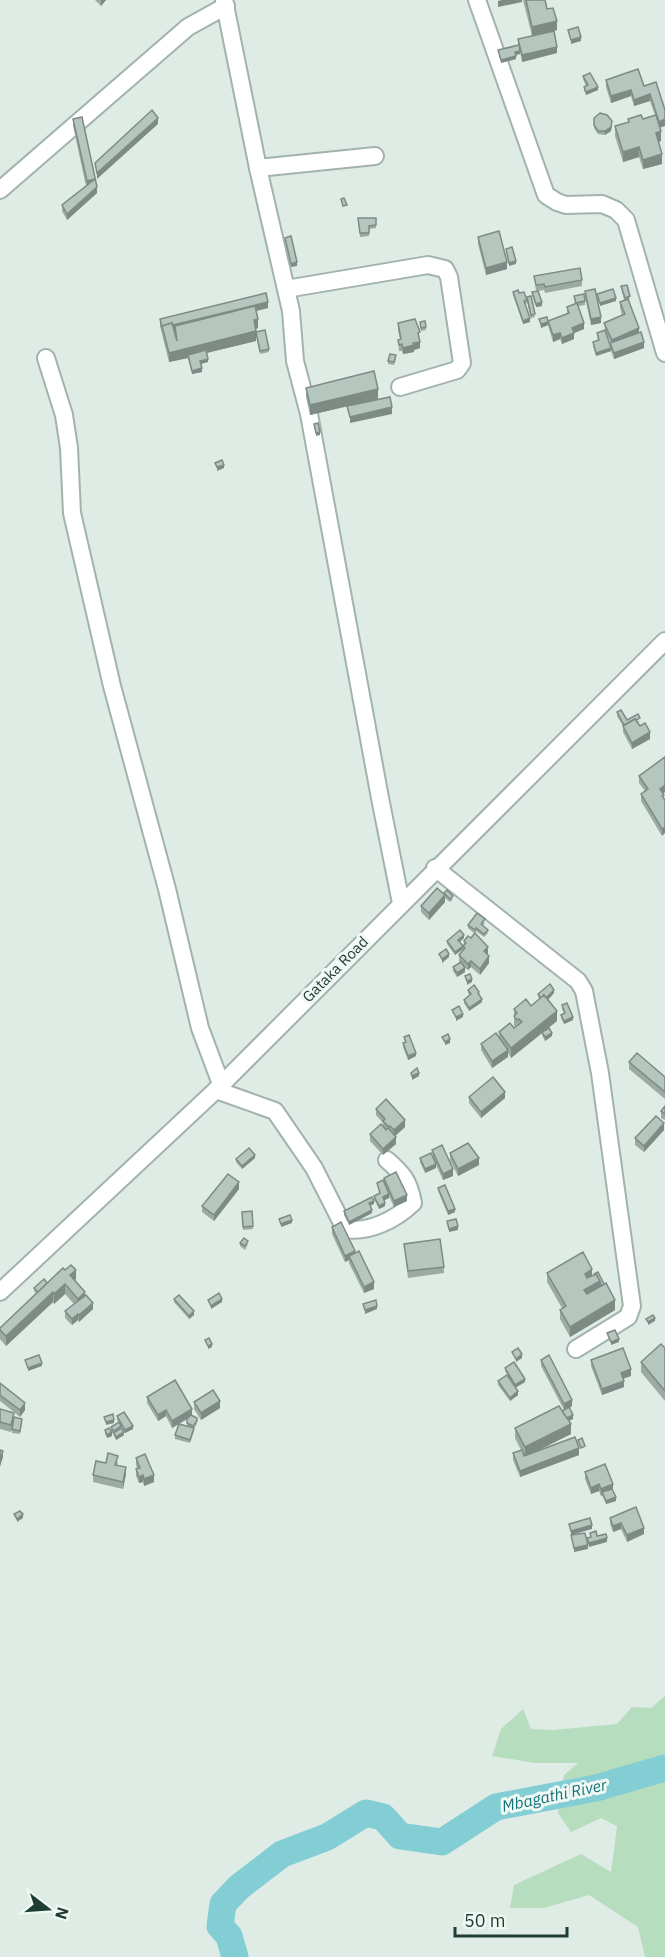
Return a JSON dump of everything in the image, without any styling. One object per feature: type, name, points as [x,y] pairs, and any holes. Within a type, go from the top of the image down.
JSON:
[{"type":"street","points":[[477,0],[546,195],[566,205],[602,204],[616,210],[626,220],[665,353]]},
{"type":"street","points":[[0,190],[188,27],[225,3],[258,168],[291,310],[295,361],[309,414],[401,903]]},
{"type":"street","points":[[258,168],[375,156]]},
{"type":"street","points":[[286,289],[428,265],[445,269],[449,278],[462,363],[457,370],[400,387]]},
{"type":"street","points":[[46,358],[64,415],[69,448],[72,513],[112,686],[167,890],[200,1028],[218,1087],[274,1111],[314,1168],[345,1229],[357,1231],[366,1229],[401,1214],[413,1203],[411,1188],[402,1173],[387,1160]]},
{"type":"street","name":"Gataka Road","points":[[0,1292],[218,1087],[665,640]]},
{"type":"street","points":[[435,868],[578,981],[584,991],[600,1073],[632,1306],[628,1317],[576,1349]]},
{"type":"green space","points":[[665,1696],[665,1957],[645,1957],[638,1927],[589,1895],[544,1908],[510,1908],[514,1885],[581,1854],[611,1872],[617,1826],[601,1818],[571,1832],[558,1813],[564,1775],[578,1763],[535,1763],[492,1756],[501,1729],[523,1709],[531,1729],[553,1730],[617,1724],[632,1707],[651,1708]]},
{"type":"building","points":[[526,0],[545,0],[547,9],[553,8],[557,21],[532,27]]},
{"type":"building","points":[[578,27],[581,37],[571,40],[568,30]]},
{"type":"building","points":[[554,31],[557,47],[522,55],[518,39]]},
{"type":"building","points":[[519,45],[520,51],[515,52],[516,56],[501,60],[498,50]]},
{"type":"building","points":[[638,69],[644,86],[656,82],[665,110],[665,119],[659,122],[650,94],[634,100],[631,90],[611,96],[606,80]]},
{"type":"building","points":[[590,73],[598,87],[586,92],[584,87],[588,85],[583,76]]},
{"type":"building","points":[[152,110],[158,118],[97,173],[95,163]]},
{"type":"building","points":[[600,113],[607,115],[612,121],[611,127],[605,131],[598,131],[594,125],[594,118]]},
{"type":"building","points":[[641,115],[643,119],[656,115],[661,131],[656,133],[662,154],[643,160],[639,147],[623,152],[615,126]]},
{"type":"building","points":[[82,117],[97,187],[67,214],[62,205],[95,179],[87,181],[73,119]]},
{"type":"building","points":[[344,198],[347,205],[343,206],[341,199]]},
{"type":"building","points":[[358,218],[376,218],[376,225],[369,226],[369,233],[360,233]]},
{"type":"building","points":[[499,231],[507,262],[486,268],[478,237]]},
{"type":"building","points":[[291,236],[297,262],[291,264],[285,238]]},
{"type":"building","points":[[512,247],[516,261],[509,263],[506,249]]},
{"type":"building","points":[[580,268],[582,280],[545,287],[544,284],[536,285],[534,276]]},
{"type":"building","points":[[627,285],[630,296],[625,298],[621,286]]},
{"type":"building","points":[[595,289],[601,317],[591,319],[585,291]]},
{"type":"building","points":[[613,289],[616,298],[600,303],[597,294]]},
{"type":"building","points":[[518,290],[519,293],[524,292],[527,300],[524,301],[530,318],[523,321],[513,292]]},
{"type":"building","points":[[538,291],[542,302],[536,304],[532,292]]},
{"type":"building","points":[[266,293],[268,302],[173,325],[172,323],[162,328],[160,319]]},
{"type":"building","points":[[584,294],[585,301],[576,303],[574,296]]},
{"type":"building","points":[[531,296],[535,314],[531,315],[527,297]]},
{"type":"building","points":[[628,299],[639,328],[612,340],[604,323],[625,314],[620,302]]},
{"type":"building","points":[[577,303],[584,323],[572,328],[574,333],[562,338],[560,333],[553,335],[548,321],[569,313],[567,307]]},
{"type":"building","points":[[255,306],[258,319],[254,320],[256,331],[169,353],[162,326],[172,323],[177,341],[175,326]]},
{"type":"building","points":[[547,317],[548,322],[541,324],[539,319]]},
{"type":"building","points":[[415,319],[420,332],[418,333],[420,342],[403,348],[402,344],[399,345],[398,340],[401,339],[398,323]]},
{"type":"building","points":[[425,321],[426,327],[421,328],[420,322]]},
{"type":"building","points":[[265,330],[269,349],[260,351],[256,332]]},
{"type":"building","points":[[605,330],[611,348],[596,353],[593,342],[599,340],[597,333]]},
{"type":"building","points":[[641,332],[644,342],[614,353],[610,343]]},
{"type":"building","points":[[206,350],[208,359],[200,361],[202,368],[192,371],[188,355]]},
{"type":"building","points":[[390,354],[396,355],[394,362],[388,361]]},
{"type":"building","points":[[374,371],[378,389],[310,405],[306,388]]},
{"type":"building","points":[[390,397],[392,407],[350,417],[347,406]]},
{"type":"building","points":[[318,423],[320,432],[316,433],[314,424]]},
{"type":"building","points":[[222,460],[224,465],[217,467],[215,463]]},
{"type":"building","points":[[621,710],[627,720],[638,714],[640,718],[624,725],[617,712]]},
{"type":"building","points":[[635,719],[640,726],[645,723],[650,732],[632,743],[623,726]]},
{"type":"building","points":[[665,757],[665,785],[660,789],[665,800],[665,827],[662,829],[641,794],[648,789],[639,776]]},
{"type":"building","points":[[437,888],[445,895],[429,913],[421,906]]},
{"type":"building","points":[[447,890],[453,896],[450,899],[444,893]]},
{"type":"building","points":[[477,913],[485,919],[481,924],[488,930],[484,934],[468,925]]},
{"type":"building","points":[[460,930],[464,935],[458,940],[463,946],[455,952],[447,941]]},
{"type":"building","points":[[475,933],[488,947],[484,951],[489,956],[480,969],[471,961],[468,964],[459,955],[465,948],[464,941]]},
{"type":"building","points":[[446,949],[449,954],[442,959],[439,954]]},
{"type":"building","points":[[461,962],[465,968],[457,973],[453,967]]},
{"type":"building","points":[[470,974],[472,979],[467,981],[465,976]]},
{"type":"building","points":[[550,984],[554,990],[546,998],[544,995],[541,998],[538,994]]},
{"type":"building","points":[[474,985],[482,999],[469,1008],[464,1000],[471,994],[468,990]]},
{"type":"building","points":[[544,995],[557,1011],[511,1048],[499,1032],[510,1023],[514,1028],[522,1022],[514,1016],[517,1013],[514,1009],[526,999],[531,1006]]},
{"type":"building","points":[[567,1003],[573,1017],[564,1021],[561,1015],[565,1013],[562,1005]]},
{"type":"building","points":[[459,1006],[463,1014],[456,1017],[452,1010]]},
{"type":"building","points":[[549,1028],[552,1033],[545,1037],[542,1032]]},
{"type":"building","points":[[496,1033],[508,1050],[492,1061],[481,1044]]},
{"type":"building","points":[[448,1034],[450,1039],[445,1042],[442,1037]]},
{"type":"building","points":[[409,1035],[416,1053],[408,1056],[403,1043],[406,1042],[404,1037]]},
{"type":"building","points":[[637,1053],[665,1077],[665,1092],[629,1062]]},
{"type":"building","points":[[417,1068],[419,1073],[412,1076],[411,1073]]},
{"type":"building","points":[[493,1077],[505,1092],[481,1112],[469,1097]]},
{"type":"building","points":[[386,1099],[405,1120],[394,1130],[383,1121],[385,1119],[376,1109]]},
{"type":"building","points":[[656,1116],[664,1123],[644,1146],[635,1138]]},
{"type":"building","points":[[381,1124],[396,1137],[383,1149],[370,1134]]},
{"type":"building","points":[[468,1143],[479,1158],[458,1169],[450,1153]]},
{"type":"building","points":[[442,1145],[453,1169],[443,1174],[432,1150]]},
{"type":"building","points":[[249,1148],[255,1155],[242,1166],[236,1159]]},
{"type":"building","points":[[431,1153],[436,1164],[425,1169],[420,1158]]},
{"type":"building","points":[[396,1172],[407,1195],[394,1201],[384,1178]]},
{"type":"building","points":[[228,1174],[239,1182],[214,1215],[202,1206]]},
{"type":"building","points":[[383,1180],[389,1194],[383,1197],[385,1203],[379,1206],[374,1196],[380,1193],[377,1183]]},
{"type":"building","points":[[445,1185],[455,1209],[448,1211],[438,1188]]},
{"type":"building","points":[[372,1197],[374,1201],[369,1203],[372,1210],[349,1222],[344,1211]]},
{"type":"building","points":[[252,1211],[253,1226],[243,1227],[242,1212]]},
{"type":"building","points":[[290,1215],[292,1220],[281,1224],[279,1219]]},
{"type":"building","points":[[456,1219],[458,1226],[449,1229],[447,1221]]},
{"type":"building","points":[[341,1222],[355,1251],[345,1256],[332,1227]]},
{"type":"building","points":[[244,1238],[248,1241],[245,1246],[240,1243]]},
{"type":"building","points":[[440,1239],[444,1267],[408,1271],[404,1244]]},
{"type":"building","points":[[359,1251],[374,1282],[364,1287],[349,1256]]},
{"type":"building","points":[[583,1252],[592,1269],[585,1274],[587,1278],[596,1274],[600,1281],[584,1290],[587,1294],[606,1283],[615,1300],[570,1327],[560,1310],[566,1306],[547,1273]]},
{"type":"building","points":[[71,1265],[76,1270],[70,1275],[85,1292],[78,1299],[65,1284],[54,1294],[53,1292],[6,1336],[0,1330],[63,1268],[65,1270]]},
{"type":"building","points":[[598,1272],[604,1284],[601,1286],[594,1274]]},
{"type":"building","points":[[44,1279],[47,1283],[38,1292],[34,1288]]},
{"type":"building","points":[[219,1293],[222,1299],[211,1306],[208,1300]]},
{"type":"building","points":[[86,1295],[93,1303],[72,1319],[65,1311]]},
{"type":"building","points":[[179,1295],[194,1311],[189,1316],[174,1299]]},
{"type":"building","points":[[376,1300],[377,1306],[365,1310],[363,1304]]},
{"type":"building","points":[[653,1315],[655,1318],[648,1322],[646,1319]]},
{"type":"building","points":[[615,1330],[619,1339],[611,1342],[607,1333]]},
{"type":"building","points":[[209,1338],[212,1344],[208,1346],[205,1340]]},
{"type":"building","points":[[661,1344],[665,1348],[665,1391],[641,1362]]},
{"type":"building","points":[[518,1348],[522,1354],[516,1359],[512,1352]]},
{"type":"building","points":[[623,1348],[631,1369],[621,1373],[624,1381],[602,1389],[591,1360]]},
{"type":"building","points":[[39,1355],[42,1363],[28,1368],[25,1360]]},
{"type":"building","points":[[549,1355],[572,1400],[564,1404],[541,1360]]},
{"type":"building","points":[[514,1362],[525,1379],[515,1385],[505,1368]]},
{"type":"building","points":[[507,1375],[518,1391],[510,1398],[498,1381]]},
{"type":"building","points":[[175,1380],[192,1409],[172,1421],[166,1410],[158,1415],[147,1397]]},
{"type":"building","points":[[0,1383],[25,1403],[20,1410],[0,1395]]},
{"type":"building","points":[[213,1390],[220,1401],[201,1413],[194,1402]]},
{"type":"building","points":[[559,1406],[571,1424],[525,1447],[515,1428]]},
{"type":"building","points":[[569,1407],[573,1415],[567,1418],[562,1411]]},
{"type":"building","points":[[0,1409],[14,1413],[11,1425],[0,1422]]},
{"type":"building","points":[[124,1412],[133,1426],[125,1430],[117,1416]]},
{"type":"building","points":[[113,1414],[114,1420],[106,1422],[104,1417]]},
{"type":"building","points":[[191,1415],[197,1418],[193,1426],[187,1423]]},
{"type":"building","points":[[14,1417],[22,1419],[20,1431],[12,1429]]},
{"type":"building","points":[[119,1422],[121,1426],[114,1431],[111,1427]]},
{"type":"building","points":[[179,1424],[194,1428],[190,1440],[175,1435]]},
{"type":"building","points":[[109,1428],[112,1432],[107,1435],[105,1430]]},
{"type":"building","points":[[121,1428],[124,1432],[116,1437],[114,1433]]},
{"type":"building","points":[[575,1437],[579,1448],[520,1471],[513,1453],[522,1450],[524,1456]]},
{"type":"building","points":[[582,1438],[585,1446],[581,1448],[578,1440]]},
{"type":"building","points":[[108,1453],[118,1456],[115,1465],[126,1467],[123,1482],[93,1475],[96,1461],[106,1463]]},
{"type":"building","points":[[145,1454],[154,1475],[144,1479],[143,1475],[139,1477],[136,1469],[140,1468],[136,1458]]},
{"type":"building","points":[[605,1464],[613,1484],[601,1489],[599,1484],[591,1488],[585,1472]]},
{"type":"building","points":[[612,1489],[616,1497],[606,1501],[602,1492]]},
{"type":"building","points":[[636,1507],[644,1528],[627,1535],[621,1523],[613,1526],[610,1518]]},
{"type":"building","points":[[20,1511],[23,1514],[17,1519],[14,1514]]},
{"type":"building","points":[[590,1518],[592,1525],[571,1531],[569,1524]]},
{"type":"building","points":[[596,1531],[597,1536],[606,1534],[607,1538],[589,1543],[587,1538],[591,1537],[590,1533]]},
{"type":"building","points":[[585,1533],[588,1545],[574,1548],[571,1535]]},
{"type":"waterway","name":"Mbagathi River","points":[[235,1957],[229,1936],[220,1926],[223,1904],[239,1887],[282,1854],[327,1837],[366,1813],[383,1817],[400,1836],[442,1842],[496,1807],[596,1788],[665,1768]]}]
